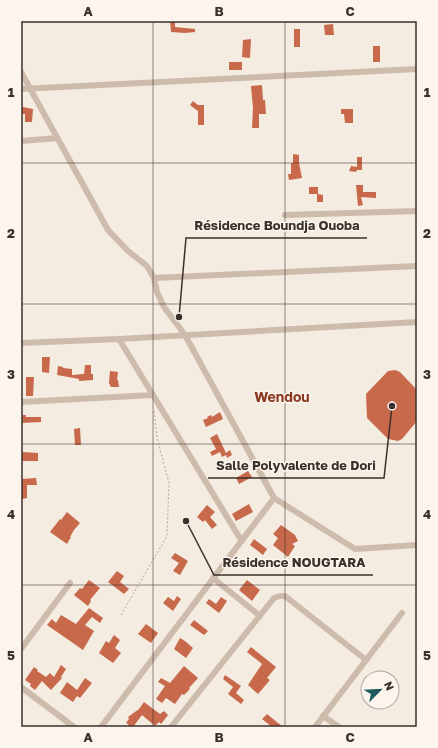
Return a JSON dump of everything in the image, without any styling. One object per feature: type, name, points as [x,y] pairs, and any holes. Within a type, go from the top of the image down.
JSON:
[{"type":"street","points":[[21,89],[417,69]]},
{"type":"street","points":[[21,72],[108,230],[128,251],[147,266],[154,278],[157,292],[164,307],[185,335],[274,498],[355,549],[417,545]]},
{"type":"street","points":[[21,141],[58,138]]},
{"type":"street","points":[[285,215],[417,211]]},
{"type":"street","points":[[154,278],[417,266]]},
{"type":"street","points":[[21,343],[417,322]]},
{"type":"street","points":[[119,339],[242,540]]},
{"type":"street","points":[[21,402],[153,395]]},
{"type":"street","points":[[101,727],[274,498]]},
{"type":"street","points":[[213,578],[260,616]]},
{"type":"street","points":[[21,649],[70,583]]},
{"type":"street","points":[[171,727],[274,598],[285,596],[366,660]]},
{"type":"street","points":[[314,727],[402,613]]},
{"type":"street","points":[[21,687],[74,727]]},
{"type":"street","points":[[323,716],[339,727]]},
{"type":"path","points":[[121,615],[167,536],[169,483],[157,438],[154,410]]},
{"type":"building","points":[[170,21],[175,21],[175,27],[195,29],[195,32],[171,32]]},
{"type":"building","points":[[333,24],[334,35],[325,35],[324,25]]},
{"type":"building","points":[[294,29],[300,29],[300,47],[294,47]]},
{"type":"building","points":[[251,39],[250,58],[242,57],[243,40]]},
{"type":"building","points":[[373,46],[380,46],[380,62],[373,62]]},
{"type":"building","points":[[229,62],[242,62],[242,70],[229,70]]},
{"type":"building","points":[[262,85],[266,114],[259,114],[259,128],[252,128],[253,108],[251,86]]},
{"type":"building","points":[[193,101],[198,105],[204,105],[204,125],[198,125],[198,111],[190,105]]},
{"type":"building","points":[[21,108],[33,109],[32,122],[25,122],[25,114],[21,114]]},
{"type":"building","points":[[341,109],[353,109],[353,123],[345,123],[344,114],[341,114]]},
{"type":"building","points":[[293,154],[299,155],[302,178],[289,180],[288,174],[291,174]]},
{"type":"building","points":[[357,157],[362,157],[362,170],[357,170],[356,172],[349,171],[351,166],[357,167]]},
{"type":"building","points":[[356,185],[363,185],[363,192],[376,192],[376,198],[361,197],[363,205],[358,206]]},
{"type":"building","points":[[309,187],[318,187],[318,194],[323,195],[323,202],[317,202],[317,194],[309,194]]},
{"type":"building","points":[[42,357],[50,357],[49,373],[42,372]]},
{"type":"building","points":[[85,365],[91,365],[93,380],[79,381],[79,379],[57,375],[58,366],[72,369],[72,375],[84,374]]},
{"type":"building","points":[[395,370],[400,372],[417,390],[417,421],[402,439],[398,441],[388,439],[367,418],[366,394],[388,371]]},
{"type":"building","points":[[110,371],[118,372],[117,380],[119,387],[111,387],[109,383]]},
{"type":"building","points":[[26,377],[34,377],[33,396],[26,396]]},
{"type":"building","points":[[220,412],[223,419],[206,427],[203,420]]},
{"type":"building","points":[[21,415],[26,415],[26,417],[41,417],[41,422],[21,423]]},
{"type":"building","points":[[80,428],[81,445],[75,445],[74,429]]},
{"type":"building","points":[[217,434],[226,453],[230,450],[232,455],[227,458],[226,455],[222,457],[220,452],[212,456],[210,452],[216,449],[210,438]]},
{"type":"building","points":[[22,452],[38,453],[38,461],[22,461]]},
{"type":"building","points":[[248,471],[252,477],[239,484],[236,478]]},
{"type":"building","points":[[36,478],[37,485],[27,485],[27,498],[22,499],[21,479]]},
{"type":"building","points":[[249,504],[253,512],[236,521],[232,514]]},
{"type":"building","points":[[207,505],[215,512],[210,517],[217,525],[212,529],[205,520],[203,522],[197,517]]},
{"type":"building","points":[[67,512],[80,523],[74,530],[67,544],[50,532]]},
{"type":"building","points":[[281,525],[295,535],[298,541],[292,544],[295,546],[288,557],[273,545],[278,538],[273,534]]},
{"type":"building","points":[[254,539],[267,549],[263,555],[250,545]]},
{"type":"building","points":[[175,553],[188,561],[180,575],[173,571],[179,563],[171,558]]},
{"type":"building","points":[[117,571],[124,576],[120,582],[129,589],[124,594],[108,582]]},
{"type":"building","points":[[89,580],[100,588],[90,600],[91,601],[88,606],[74,595],[80,588],[82,589]]},
{"type":"building","points":[[247,580],[260,590],[252,601],[239,590]]},
{"type":"building","points":[[177,596],[181,599],[173,611],[163,603],[168,597],[174,601]]},
{"type":"building","points":[[221,597],[227,601],[219,613],[206,603],[209,599],[216,604]]},
{"type":"building","points":[[89,608],[103,618],[100,623],[92,617],[85,625],[94,631],[83,650],[47,625],[52,619],[56,623],[61,615],[76,624]]},
{"type":"building","points":[[194,620],[208,631],[204,635],[190,625]]},
{"type":"building","points":[[146,624],[158,633],[151,643],[138,634]]},
{"type":"building","points":[[114,635],[120,640],[115,648],[121,653],[113,663],[99,653],[106,641],[109,643]]},
{"type":"building","points":[[180,638],[193,648],[186,658],[174,649]]},
{"type":"building","points":[[251,647],[276,667],[267,678],[270,680],[258,694],[248,685],[262,664],[247,652]]},
{"type":"building","points":[[61,665],[66,669],[61,677],[62,678],[51,690],[42,681],[35,690],[30,686],[31,684],[25,680],[34,667],[46,677],[50,673],[54,677]]},
{"type":"building","points":[[184,666],[198,678],[189,688],[190,689],[184,695],[182,694],[175,704],[166,698],[162,703],[156,699],[165,686],[158,682],[161,678],[170,683]]},
{"type":"building","points":[[225,675],[241,686],[236,693],[244,700],[241,704],[228,694],[233,687],[223,679]]},
{"type":"building","points":[[85,678],[92,683],[80,698],[77,696],[73,702],[60,693],[67,682],[77,690]]},
{"type":"building","points":[[144,702],[160,714],[164,711],[168,715],[161,724],[159,722],[155,726],[142,715],[133,727],[127,727],[129,725],[126,723],[129,719],[128,717],[139,709]]},
{"type":"building","points":[[267,714],[283,727],[272,727],[262,719]]},
{"type":"place","name":"Résidence Boundja Ouoba","points":[[179,317]]},
{"type":"place","name":"Salle Polyvalente de Dori","points":[[392,406]]},
{"type":"place","name":"Résidence NOUGTARA","points":[[186,521]]},
{"type":"district","name":"Wendou","points":[[282,397]]}]
